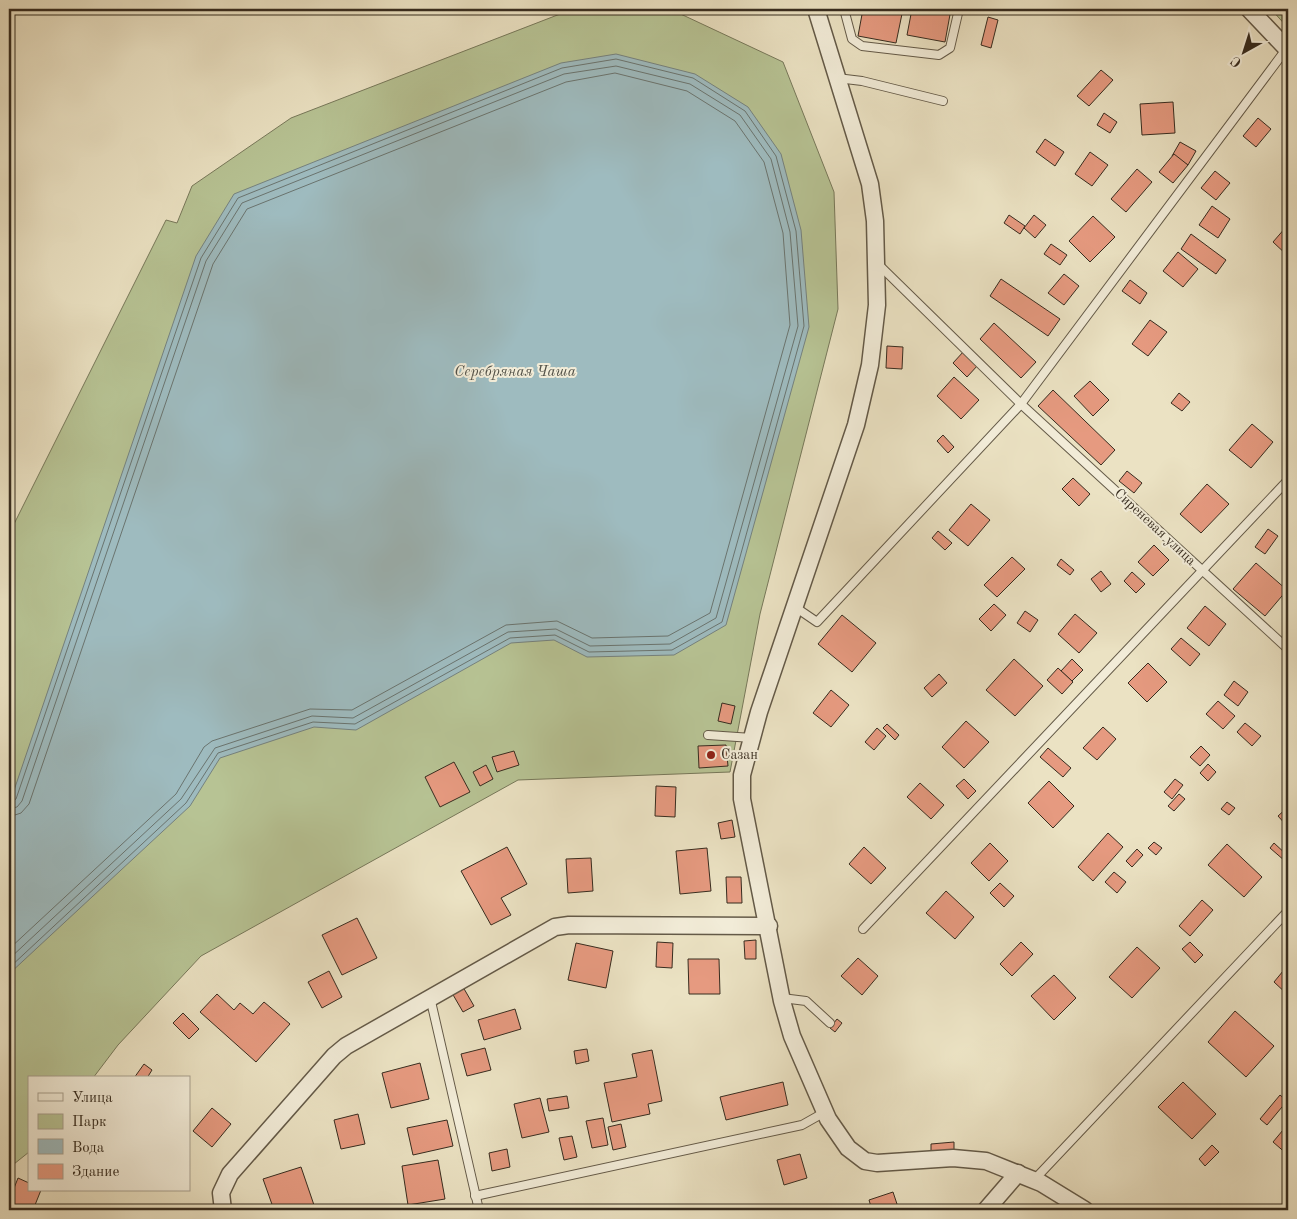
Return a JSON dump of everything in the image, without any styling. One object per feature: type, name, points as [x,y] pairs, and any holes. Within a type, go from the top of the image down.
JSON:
[{"type":"street","points":[[816,9],[870,184],[875,221],[877,305],[870,366],[856,425],[752,738],[742,775],[742,798],[782,998],[792,1036],[825,1112],[848,1148],[865,1161],[877,1163],[953,1158],[986,1161],[1034,1180],[1085,1210]]},
{"type":"street","points":[[1249,9],[1287,49]]},
{"type":"street","points":[[223,1210],[220,1193],[230,1174],[324,1065],[346,1046],[555,927],[569,925],[769,926]]},
{"type":"street","points":[[986,1210],[1018,1173]]},
{"type":"lane","points":[[844,9],[852,39],[862,46],[939,55],[950,48],[959,9]]},
{"type":"lane","points":[[795,607],[817,622],[1021,404],[1287,49]]},
{"type":"lane","points":[[837,78],[862,81],[943,101]]},
{"type":"lane","name":"Сиреневая улица","points":[[876,263],[1021,404],[1288,650]]},
{"type":"lane","points":[[863,929],[1288,480]]},
{"type":"lane","points":[[708,735],[752,738]]},
{"type":"lane","points":[[1034,1180],[1288,911]]},
{"type":"lane","points":[[430,997],[478,1210]]},
{"type":"lane","points":[[782,998],[806,1001],[830,1023]]},
{"type":"lane","points":[[475,1196],[802,1126],[825,1112]]},
{"type":"green space","name":"Серебряная Чаша","points":[[573,9],[670,9],[783,62],[834,192],[838,309],[760,614],[730,772],[518,780],[201,956],[118,1045],[95,1076],[28,1076],[28,1153],[9,1168],[9,534],[166,220],[177,223],[192,186],[291,118]]},
{"type":"green space","points":[[1271,9],[1288,9],[1288,28]]},
{"type":"water","name":"Серебряная Чаша","points":[[616,54],[695,74],[748,107],[781,154],[801,230],[809,327],[726,625],[674,655],[587,657],[554,640],[511,643],[356,730],[314,727],[220,758],[190,806],[9,974],[9,805],[196,256],[234,194],[561,63]]},
{"type":"building","points":[[863,9],[903,9],[896,43],[858,36]]},
{"type":"building","points":[[912,9],[951,9],[945,42],[907,35]]},
{"type":"building","points":[[988,17],[998,20],[991,48],[981,45]]},
{"type":"building","points":[[1101,70],[1113,80],[1089,106],[1077,96]]},
{"type":"building","points":[[1173,102],[1175,133],[1142,135],[1140,104]]},
{"type":"building","points":[[1104,113],[1117,122],[1110,133],[1097,125]]},
{"type":"building","points":[[1258,118],[1271,129],[1256,147],[1243,136]]},
{"type":"building","points":[[1045,139],[1064,152],[1055,166],[1036,152]]},
{"type":"building","points":[[1180,142],[1196,151],[1188,165],[1172,156]]},
{"type":"building","points":[[1090,152],[1108,165],[1092,186],[1075,174]]},
{"type":"building","points":[[1174,154],[1188,165],[1173,183],[1159,172]]},
{"type":"building","points":[[1137,169],[1152,182],[1126,212],[1111,199]]},
{"type":"building","points":[[1215,171],[1230,183],[1216,200],[1201,188]]},
{"type":"building","points":[[1212,206],[1230,219],[1218,238],[1199,225]]},
{"type":"building","points":[[1009,215],[1025,226],[1020,234],[1004,223]]},
{"type":"building","points":[[1034,215],[1046,225],[1035,238],[1024,228]]},
{"type":"building","points":[[1093,216],[1115,237],[1090,262],[1069,241]]},
{"type":"building","points":[[1286,227],[1288,229],[1288,256],[1273,242]]},
{"type":"building","points":[[1191,234],[1226,260],[1216,274],[1181,249]]},
{"type":"building","points":[[1051,244],[1067,255],[1060,265],[1044,254]]},
{"type":"building","points":[[1178,252],[1198,269],[1183,287],[1163,271]]},
{"type":"building","points":[[1064,274],[1079,286],[1064,305],[1048,293]]},
{"type":"building","points":[[1001,279],[1060,319],[1048,336],[990,296]]},
{"type":"building","points":[[1130,280],[1147,293],[1140,304],[1122,291]]},
{"type":"building","points":[[1150,320],[1167,332],[1148,356],[1132,344]]},
{"type":"building","points":[[994,323],[1036,362],[1021,378],[980,339]]},
{"type":"building","points":[[887,346],[903,347],[902,369],[886,368]]},
{"type":"building","points":[[964,351],[978,365],[967,377],[953,363]]},
{"type":"building","points":[[954,377],[979,400],[961,419],[937,396]]},
{"type":"building","points":[[1090,381],[1109,400],[1093,416],[1074,396]]},
{"type":"building","points":[[1053,390],[1115,450],[1101,465],[1038,406]]},
{"type":"building","points":[[1179,393],[1190,402],[1182,411],[1171,403]]},
{"type":"building","points":[[1252,424],[1273,442],[1251,468],[1229,450]]},
{"type":"building","points":[[943,435],[954,447],[948,453],[937,441]]},
{"type":"building","points":[[1127,471],[1142,483],[1134,493],[1119,481]]},
{"type":"building","points":[[1073,478],[1090,494],[1079,506],[1062,489]]},
{"type":"building","points":[[1207,484],[1229,504],[1201,533],[1180,514]]},
{"type":"building","points":[[971,504],[990,520],[968,546],[949,530]]},
{"type":"building","points":[[1268,529],[1278,536],[1265,554],[1255,547]]},
{"type":"building","points":[[938,531],[952,543],[945,550],[932,538]]},
{"type":"building","points":[[1154,545],[1169,560],[1153,576],[1138,562]]},
{"type":"building","points":[[1012,557],[1025,569],[997,597],[984,585]]},
{"type":"building","points":[[1061,559],[1074,570],[1070,575],[1057,565]]},
{"type":"building","points":[[1256,563],[1287,590],[1265,616],[1233,589]]},
{"type":"building","points":[[1101,571],[1111,584],[1101,592],[1091,579]]},
{"type":"building","points":[[1132,572],[1145,584],[1136,593],[1124,581]]},
{"type":"building","points":[[994,604],[1006,615],[991,631],[979,619]]},
{"type":"building","points":[[1205,606],[1226,624],[1209,646],[1187,628]]},
{"type":"building","points":[[1025,611],[1038,620],[1030,632],[1017,623]]},
{"type":"building","points":[[1075,614],[1097,633],[1079,653],[1058,634]]},
{"type":"building","points":[[842,615],[876,643],[852,672],[818,644]]},
{"type":"building","points":[[1181,638],[1200,654],[1190,666],[1171,649]]},
{"type":"building","points":[[1014,659],[1043,686],[1015,716],[986,690]]},
{"type":"building","points":[[1072,659],[1083,670],[1072,681],[1061,671]]},
{"type":"building","points":[[1148,663],[1167,682],[1147,702],[1128,683]]},
{"type":"building","points":[[1058,668],[1073,682],[1062,694],[1047,680]]},
{"type":"building","points":[[939,674],[947,683],[932,697],[924,688]]},
{"type":"building","points":[[1234,681],[1248,692],[1238,706],[1224,695]]},
{"type":"building","points":[[831,690],[849,705],[831,727],[813,713]]},
{"type":"building","points":[[1218,701],[1235,716],[1223,729],[1206,714]]},
{"type":"building","points":[[722,703],[735,706],[731,724],[718,721]]},
{"type":"building","points":[[966,721],[989,742],[964,768],[942,747]]},
{"type":"building","points":[[1245,723],[1261,736],[1252,746],[1237,732]]},
{"type":"building","points":[[887,724],[899,735],[895,740],[883,728]]},
{"type":"building","points":[[1103,727],[1116,739],[1097,760],[1083,748]]},
{"type":"building","points":[[877,728],[886,736],[874,750],[865,742]]},
{"type":"building","points":[[726,745],[728,766],[699,768],[698,746]]},
{"type":"building","points":[[1201,746],[1210,755],[1200,766],[1190,757]]},
{"type":"building","points":[[1048,748],[1071,768],[1063,777],[1040,757]]},
{"type":"building","points":[[514,751],[519,765],[497,772],[492,757]]},
{"type":"building","points":[[454,762],[470,792],[440,807],[425,777]]},
{"type":"building","points":[[1208,764],[1216,772],[1208,781],[1200,773]]},
{"type":"building","points":[[486,765],[493,779],[480,786],[473,772]]},
{"type":"building","points":[[964,779],[976,791],[968,799],[956,786]]},
{"type":"building","points":[[1175,779],[1183,785],[1172,799],[1164,792]]},
{"type":"building","points":[[1049,781],[1074,806],[1053,828],[1028,803]]},
{"type":"building","points":[[920,783],[944,805],[931,819],[907,797]]},
{"type":"building","points":[[656,786],[676,787],[675,817],[655,816]]},
{"type":"building","points":[[1179,794],[1185,799],[1174,811],[1168,806]]},
{"type":"building","points":[[1227,802],[1235,808],[1229,815],[1221,809]]},
{"type":"building","points":[[1288,807],[1288,824],[1287,826],[1278,816]]},
{"type":"building","points":[[732,820],[735,837],[721,839],[718,823]]},
{"type":"building","points":[[1108,833],[1123,847],[1093,881],[1078,867]]},
{"type":"building","points":[[1154,842],[1162,848],[1156,855],[1148,848]]},
{"type":"building","points":[[990,843],[1008,861],[989,881],[971,863]]},
{"type":"building","points":[[1274,843],[1288,856],[1285,861],[1270,848]]},
{"type":"building","points":[[1227,844],[1262,877],[1244,897],[1208,865]]},
{"type":"building","points":[[507,847],[527,884],[501,898],[511,915],[491,925],[461,871]]},
{"type":"building","points":[[864,847],[886,868],[871,884],[849,864]]},
{"type":"building","points":[[707,848],[711,891],[680,894],[676,851]]},
{"type":"building","points":[[1137,849],[1143,855],[1132,867],[1126,861]]},
{"type":"building","points":[[591,858],[593,891],[568,893],[566,859]]},
{"type":"building","points":[[1114,872],[1126,882],[1117,893],[1105,882]]},
{"type":"building","points":[[726,877],[741,877],[742,903],[727,903]]},
{"type":"building","points":[[1000,883],[1014,896],[1004,907],[990,893]]},
{"type":"building","points":[[946,891],[974,917],[955,939],[926,913]]},
{"type":"building","points":[[1202,900],[1213,910],[1190,936],[1179,926]]},
{"type":"building","points":[[357,918],[377,958],[342,975],[322,935]]},
{"type":"building","points":[[756,940],[756,959],[745,959],[744,941]]},
{"type":"building","points":[[657,942],[673,943],[672,968],[656,967]]},
{"type":"building","points":[[1021,942],[1033,954],[1012,976],[1000,964]]},
{"type":"building","points":[[1190,942],[1203,955],[1195,963],[1182,949]]},
{"type":"building","points":[[576,943],[613,951],[606,988],[568,980]]},
{"type":"building","points":[[1137,947],[1160,968],[1132,998],[1109,977]]},
{"type":"building","points":[[858,958],[878,976],[862,995],[841,976]]},
{"type":"building","points":[[688,959],[719,959],[720,994],[689,994]]},
{"type":"building","points":[[1288,965],[1288,995],[1274,982]]},
{"type":"building","points":[[329,971],[342,997],[322,1008],[308,982]]},
{"type":"building","points":[[1054,975],[1076,998],[1054,1020],[1031,996]]},
{"type":"building","points":[[463,987],[474,1006],[463,1012],[452,993]]},
{"type":"building","points":[[217,994],[234,1010],[240,1003],[253,1014],[264,1002],[290,1024],[256,1062],[200,1012]]},
{"type":"building","points":[[515,1009],[521,1029],[484,1040],[478,1020]]},
{"type":"building","points":[[1235,1011],[1274,1046],[1246,1077],[1208,1042]]},
{"type":"building","points":[[183,1013],[199,1029],[189,1039],[173,1023]]},
{"type":"building","points":[[837,1019],[842,1023],[835,1032],[830,1028]]},
{"type":"building","points":[[485,1048],[491,1070],[467,1076],[461,1054]]},
{"type":"building","points":[[587,1049],[589,1061],[576,1064],[574,1051]]},
{"type":"building","points":[[652,1050],[662,1101],[648,1104],[650,1114],[612,1122],[604,1083],[637,1077],[632,1054]]},
{"type":"building","points":[[420,1063],[429,1099],[391,1108],[382,1073]]},
{"type":"building","points":[[144,1064],[152,1070],[148,1076],[135,1076]]},
{"type":"building","points":[[783,1082],[788,1105],[726,1120],[720,1097]]},
{"type":"building","points":[[1183,1082],[1216,1114],[1192,1139],[1158,1107]]},
{"type":"building","points":[[1280,1095],[1287,1101],[1267,1125],[1260,1119]]},
{"type":"building","points":[[567,1096],[569,1108],[549,1111],[547,1099]]},
{"type":"building","points":[[540,1098],[549,1132],[522,1138],[514,1104]]},
{"type":"building","points":[[212,1108],[231,1124],[212,1147],[193,1131]]},
{"type":"building","points":[[358,1114],[365,1144],[341,1149],[334,1120]]},
{"type":"building","points":[[603,1118],[608,1145],[592,1148],[586,1121]]},
{"type":"building","points":[[447,1120],[453,1146],[413,1155],[407,1128]]},
{"type":"building","points":[[621,1124],[626,1147],[613,1150],[608,1127]]},
{"type":"building","points":[[1288,1124],[1288,1155],[1273,1142]]},
{"type":"building","points":[[572,1136],[577,1157],[564,1160],[559,1138]]},
{"type":"building","points":[[954,1142],[954,1151],[931,1152],[931,1144]]},
{"type":"building","points":[[1212,1145],[1219,1152],[1205,1166],[1199,1159]]},
{"type":"building","points":[[507,1149],[510,1167],[492,1171],[489,1153]]},
{"type":"building","points":[[800,1154],[807,1178],[784,1185],[777,1160]]},
{"type":"building","points":[[438,1160],[445,1199],[408,1205],[402,1166]]},
{"type":"building","points":[[301,1167],[315,1208],[274,1210],[263,1179]]},
{"type":"building","points":[[18,1178],[28,1183],[28,1192],[40,1192],[33,1210],[9,1210],[9,1201]]},
{"type":"building","points":[[893,1192],[899,1210],[872,1210],[869,1200]]},
{"type":"place","name":"Сазан","points":[[711,755]]}]
